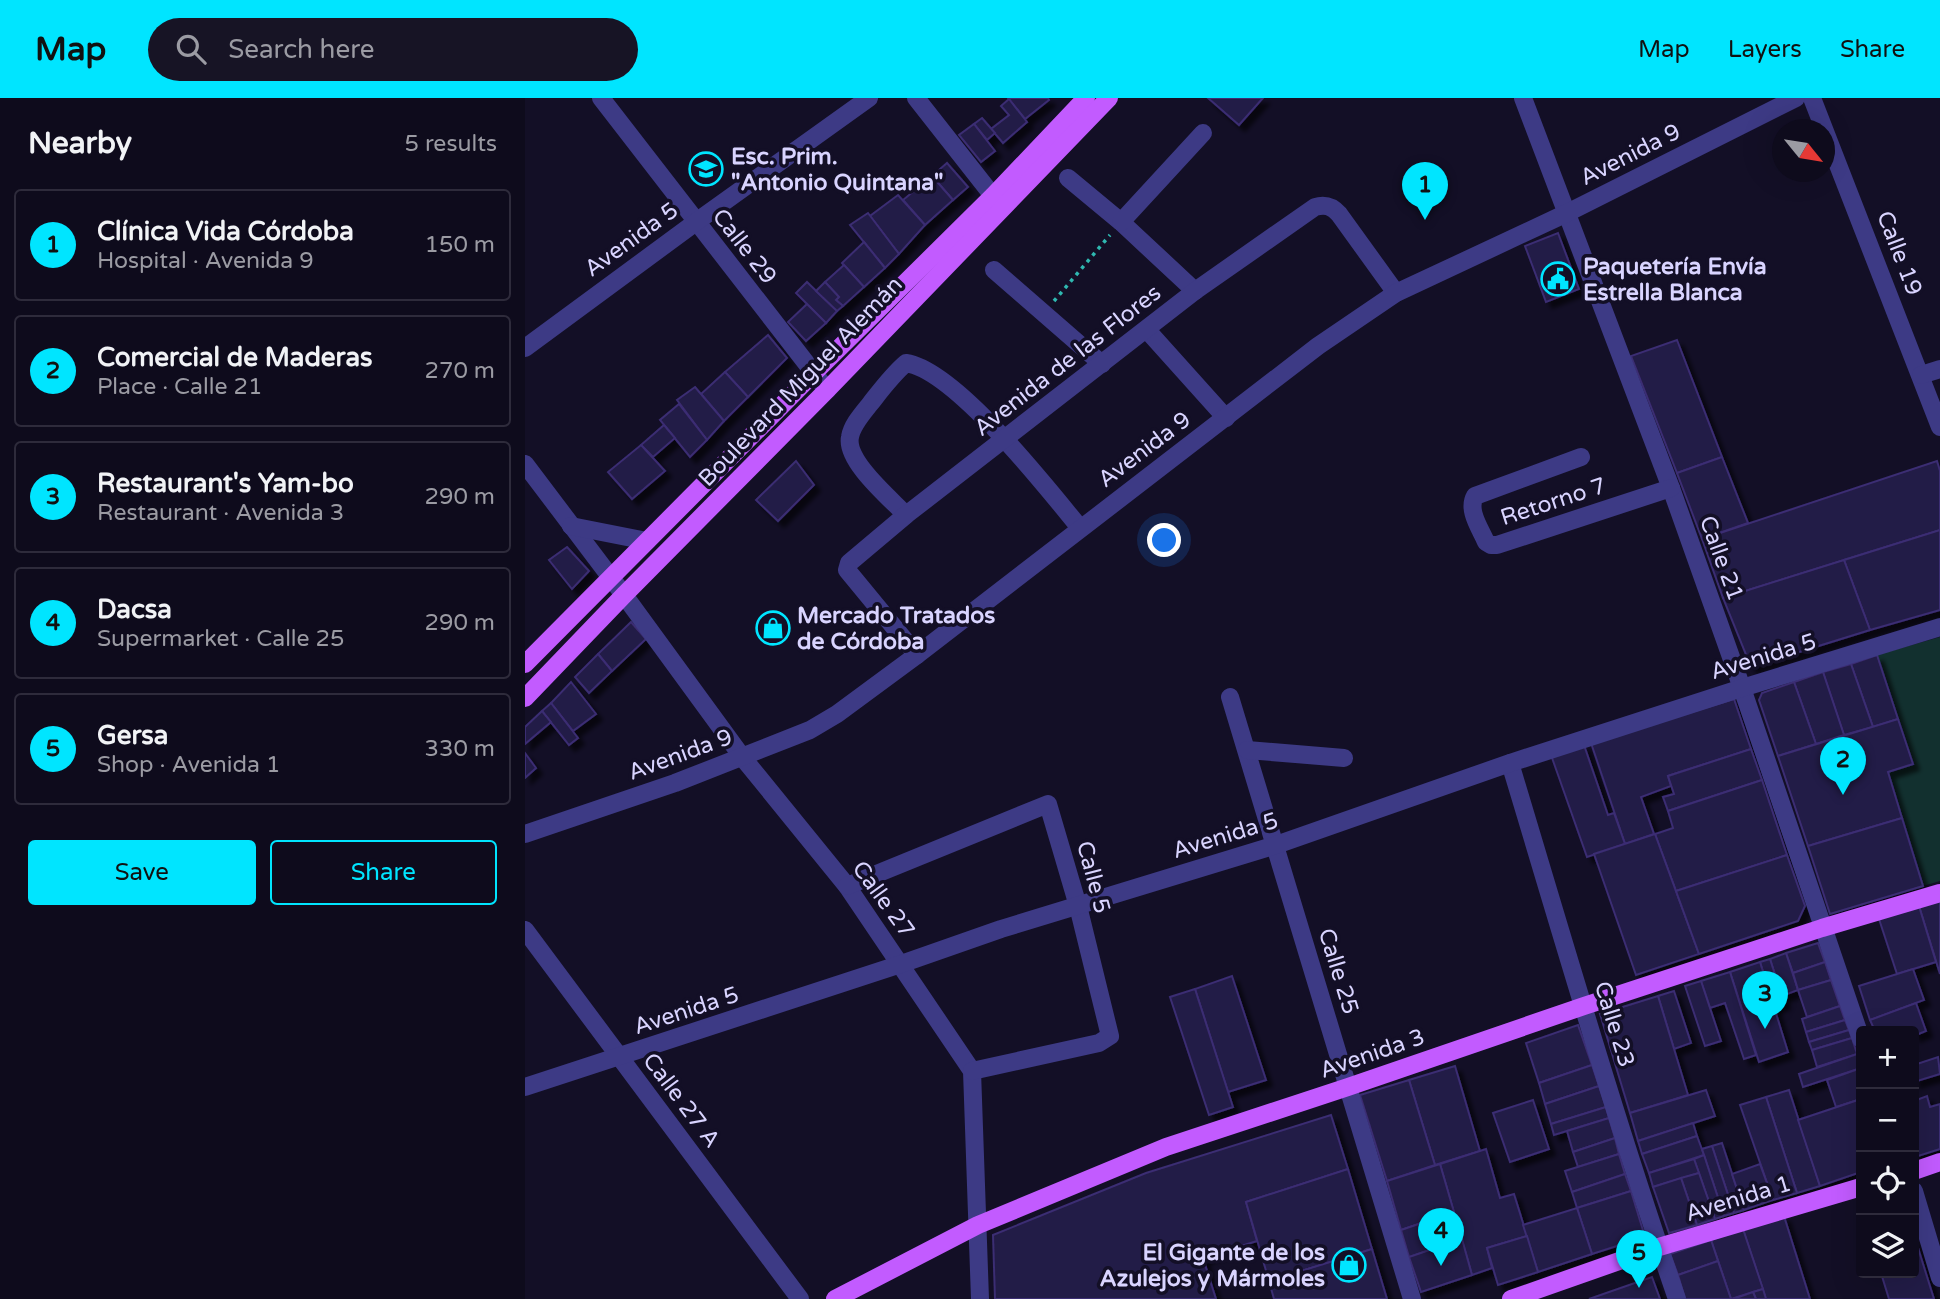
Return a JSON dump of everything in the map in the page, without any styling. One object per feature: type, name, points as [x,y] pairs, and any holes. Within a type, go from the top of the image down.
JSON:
[{"type":"main road","name":"Boulevard Miguel Alemán","points":[[525,664],[993,196],[1086,98]]},
{"type":"main road","name":"Boulevard Miguel Alemán","points":[[525,698],[1109,98]]},
{"type":"main road","name":"Avenida 3","points":[[835,1299],[978,1225],[1166,1147],[1584,1006],[1822,928],[1940,893]]},
{"type":"main road","points":[[1919,1169],[1940,1162]]},
{"type":"main road","name":"Avenida 1","points":[[1511,1299],[1659,1247],[1856,1188]]},
{"type":"street","name":"Calle 29","points":[[601,98],[827,390]]},
{"type":"street","name":"Avenida 5","points":[[525,348],[869,98]]},
{"type":"street","points":[[916,98],[993,196]]},
{"type":"street","name":"Calle 21","points":[[1524,98],[1671,488],[1856,1026]]},
{"type":"street","name":"Avenida 9","points":[[525,834],[743,758],[828,720],[1318,346],[1396,293],[1567,214],[1796,98]]},
{"type":"street","name":"Calle 19","points":[[1812,98],[1940,426]]},
{"type":"street","points":[[1121,222],[1203,133]]},
{"type":"street","points":[[1068,178],[1121,222],[1195,291]]},
{"type":"street","name":"Avenida de las Flores","points":[[916,655],[847,570],[849,563],[906,515],[1195,291],[1315,207],[1321,206],[1333,208],[1339,214],[1396,293]]},
{"type":"street","points":[[995,270],[1102,364]]},
{"type":"street","points":[[1147,330],[1226,418]]},
{"type":"street","points":[[906,515],[861,467],[850,449],[850,437],[858,418],[906,363],[916,365],[943,382],[1006,439],[1080,528]]},
{"type":"street","points":[[1921,375],[1940,369]]},
{"type":"street","name":"Retorno 7","points":[[1581,457],[1475,496],[1471,508],[1486,542],[1497,545],[1671,488]]},
{"type":"street","name":"Calle 27","points":[[525,464],[743,758],[847,886],[972,1071]]},
{"type":"street","points":[[571,526],[647,541]]},
{"type":"street","name":"Avenida 5","points":[[525,1087],[1001,929],[1276,845],[1510,763],[1940,627]]},
{"type":"street","name":"Calle 25","points":[[1230,698],[1412,1299]]},
{"type":"street","points":[[1247,750],[1344,758]]},
{"type":"street","name":"Calle 23","points":[[1510,763],[1677,1299]]},
{"type":"street","name":"Calle 5","points":[[847,886],[1048,804],[1110,1036],[1099,1043],[972,1071]]},
{"type":"street","name":"Calle 27 A","points":[[525,930],[800,1299]]},
{"type":"street","points":[[972,1071],[980,1299]]},
{"type":"street","points":[[1919,1208],[1940,1278]]},
{"type":"path","points":[[1044,312],[1121,222]]},
{"type":"green space","points":[[1940,637],[1940,881],[1923,886],[1888,772],[1913,764],[1877,655]]},
{"type":"building","points":[[1008,98],[1048,98],[1049,100],[1025,119]]},
{"type":"building","points":[[1208,98],[1263,98],[1239,125]]},
{"type":"building","points":[[1009,99],[1027,122],[1003,143],[991,129],[1009,115],[1001,106]]},
{"type":"building","points":[[982,118],[995,133],[987,140],[974,124]]},
{"type":"building","points":[[974,124],[995,151],[981,162],[959,135]]},
{"type":"building","points":[[947,163],[968,187],[953,200],[932,176]]},
{"type":"building","points":[[932,176],[953,200],[925,225],[903,200]]},
{"type":"building","points":[[898,195],[925,225],[899,254],[870,216]]},
{"type":"building","points":[[868,213],[899,254],[885,268],[850,225]]},
{"type":"building","points":[[1558,233],[1579,289],[1546,302],[1525,246]]},
{"type":"building","points":[[864,242],[885,268],[864,287],[842,263]]},
{"type":"building","points":[[844,265],[864,287],[843,306],[836,300],[839,297],[825,282]]},
{"type":"building","points":[[807,282],[837,311],[826,323],[796,293]]},
{"type":"building","points":[[825,282],[839,297],[836,300],[843,306],[837,311],[816,291]]},
{"type":"building","points":[[807,304],[826,323],[806,341],[788,322]]},
{"type":"building","points":[[768,335],[787,358],[748,397],[725,372]]},
{"type":"building","points":[[1677,340],[1722,457],[1677,473],[1631,356]]},
{"type":"building","points":[[725,372],[748,397],[724,421],[701,394]]},
{"type":"building","points":[[695,387],[724,421],[707,440],[677,400]]},
{"type":"building","points":[[679,404],[707,440],[690,457],[660,420]]},
{"type":"building","points":[[664,425],[675,438],[653,457],[641,445]]},
{"type":"building","points":[[641,445],[665,471],[632,499],[608,472]]},
{"type":"building","points":[[1722,457],[1748,523],[1702,539],[1677,473]]},
{"type":"building","points":[[796,461],[814,485],[778,521],[756,500]]},
{"type":"building","points":[[1937,461],[1940,471],[1940,530],[1723,598],[1702,539]]},
{"type":"building","points":[[1940,530],[1940,610],[1870,630],[1844,560]]},
{"type":"building","points":[[567,547],[589,571],[572,589],[549,560]]},
{"type":"building","points":[[1844,560],[1870,630],[1751,667],[1723,598]]},
{"type":"building","points":[[631,622],[646,639],[612,671],[598,654]]},
{"type":"building","points":[[598,654],[612,671],[589,693],[575,677]]},
{"type":"building","points":[[1877,655],[1898,719],[1873,727],[1851,664]]},
{"type":"building","points":[[1851,664],[1873,727],[1844,735],[1823,672]]},
{"type":"building","points":[[1823,672],[1844,735],[1816,744],[1794,682]]},
{"type":"building","points":[[571,682],[596,714],[573,731],[551,703]]},
{"type":"building","points":[[1794,682],[1816,744],[1778,756],[1759,700],[1762,693]]},
{"type":"building","points":[[1734,699],[1751,749],[1668,776],[1671,786],[1641,797],[1654,834],[1625,844],[1591,743]]},
{"type":"building","points":[[551,703],[578,738],[569,745],[542,711]]},
{"type":"building","points":[[542,711],[551,722],[525,744],[525,727]]},
{"type":"building","points":[[1898,719],[1913,764],[1888,772],[1902,818],[1808,846],[1778,756]]},
{"type":"building","points":[[1584,745],[1608,815],[1614,813],[1625,844],[1587,857],[1551,755]]},
{"type":"building","points":[[1751,749],[1762,780],[1668,811],[1663,797],[1674,794],[1668,776]]},
{"type":"building","points":[[525,753],[536,768],[525,778]]},
{"type":"building","points":[[1762,780],[1787,855],[1676,891],[1655,834],[1673,828],[1668,811]]},
{"type":"building","points":[[1902,818],[1923,886],[1830,914],[1808,846]]},
{"type":"building","points":[[1655,834],[1699,954],[1636,975],[1594,854]]},
{"type":"building","points":[[1787,855],[1805,906],[1798,921],[1699,954],[1676,891]]},
{"type":"building","points":[[1940,900],[1940,974],[1919,906]]},
{"type":"building","points":[[1919,906],[1936,962],[1897,974],[1879,919]]},
{"type":"building","points":[[1818,943],[1825,962],[1793,973],[1786,953]]},
{"type":"building","points":[[1786,953],[1798,990],[1782,996],[1770,959]]},
{"type":"building","points":[[1770,959],[1784,1003],[1774,1006],[1760,962]]},
{"type":"building","points":[[1760,962],[1788,1052],[1759,1062],[1730,972]]},
{"type":"building","points":[[1825,962],[1831,980],[1798,990],[1793,973]]},
{"type":"building","points":[[1913,969],[1924,1000],[1870,1020],[1859,986]]},
{"type":"building","points":[[1730,972],[1756,1055],[1744,1059],[1725,1003],[1710,1008],[1701,981]]},
{"type":"building","points":[[1232,976],[1266,1080],[1228,1092],[1195,989]]},
{"type":"building","points":[[1831,980],[1840,1006],[1807,1017],[1798,990]]},
{"type":"building","points":[[1701,981],[1721,1041],[1705,1046],[1685,986]]},
{"type":"building","points":[[1195,989],[1233,1107],[1209,1115],[1170,997]]},
{"type":"building","points":[[1674,991],[1691,1043],[1674,1049],[1658,996]]},
{"type":"building","points":[[1658,996],[1688,1095],[1630,1113],[1600,1014]]},
{"type":"building","points":[[1916,1003],[1926,1031],[1919,1034],[1919,1026],[1873,1026],[1870,1020]]},
{"type":"building","points":[[1840,1006],[1845,1020],[1806,1032],[1802,1019]]},
{"type":"building","points":[[1845,1020],[1849,1030],[1809,1042],[1806,1032]]},
{"type":"building","points":[[1578,1025],[1592,1065],[1539,1083],[1526,1043]]},
{"type":"building","points":[[1849,1030],[1852,1038],[1812,1050],[1809,1042]]},
{"type":"building","points":[[1852,1038],[1856,1054],[1817,1067],[1812,1050]]},
{"type":"building","points":[[1856,1054],[1856,1070],[1803,1087],[1799,1074]]},
{"type":"building","points":[[1938,1057],[1940,1074],[1919,1080],[1919,1063]]},
{"type":"building","points":[[1592,1065],[1599,1086],[1545,1104],[1539,1083]]},
{"type":"building","points":[[1455,1066],[1480,1151],[1435,1165],[1409,1080]]},
{"type":"building","points":[[1856,1070],[1856,1101],[1836,1107],[1827,1080]]},
{"type":"building","points":[[1409,1080],[1435,1165],[1387,1181],[1360,1095]]},
{"type":"building","points":[[1599,1086],[1606,1107],[1551,1124],[1545,1104]]},
{"type":"building","points":[[1706,1090],[1715,1116],[1638,1141],[1630,1113]]},
{"type":"building","points":[[1789,1090],[1820,1186],[1797,1193],[1766,1097]]},
{"type":"building","points":[[1927,1096],[1930,1107],[1940,1104],[1940,1149],[1919,1156],[1919,1152],[1919,1099]]},
{"type":"building","points":[[1766,1097],[1797,1193],[1773,1200],[1740,1105]]},
{"type":"building","points":[[1533,1100],[1549,1149],[1510,1162],[1493,1113]]},
{"type":"building","points":[[1856,1101],[1856,1174],[1820,1186],[1798,1120]]},
{"type":"building","points":[[1606,1107],[1609,1118],[1554,1135],[1551,1124]]},
{"type":"building","points":[[1331,1115],[1348,1169],[1246,1202],[1257,1241],[1203,1258],[1216,1299],[995,1299],[993,1235],[1146,1173]]},
{"type":"building","points":[[1609,1118],[1615,1138],[1573,1152],[1567,1131]]},
{"type":"building","points":[[1693,1123],[1697,1136],[1642,1154],[1638,1141]]},
{"type":"building","points":[[1697,1136],[1704,1155],[1649,1173],[1642,1154]]},
{"type":"building","points":[[1615,1138],[1619,1154],[1578,1167],[1573,1152]]},
{"type":"building","points":[[1722,1143],[1744,1210],[1734,1213],[1712,1146]]},
{"type":"building","points":[[1712,1146],[1734,1213],[1724,1216],[1702,1149]]},
{"type":"building","points":[[1486,1149],[1500,1198],[1514,1194],[1527,1236],[1487,1248],[1492,1268],[1472,1275],[1440,1164]]},
{"type":"building","points":[[1619,1154],[1625,1174],[1572,1192],[1565,1171]]},
{"type":"building","points":[[1704,1155],[1724,1216],[1715,1219],[1694,1159]]},
{"type":"building","points":[[1694,1159],[1699,1173],[1653,1187],[1649,1173]]},
{"type":"building","points":[[1440,1164],[1454,1212],[1401,1230],[1387,1181]]},
{"type":"building","points":[[1760,1164],[1773,1200],[1744,1210],[1732,1174]]},
{"type":"building","points":[[1348,1169],[1372,1249],[1269,1281],[1246,1202]]},
{"type":"building","points":[[1699,1173],[1715,1219],[1697,1225],[1681,1178]]},
{"type":"building","points":[[1625,1174],[1631,1191],[1577,1208],[1572,1192]]},
{"type":"building","points":[[1681,1178],[1697,1225],[1669,1233],[1653,1187]]},
{"type":"building","points":[[1631,1191],[1645,1237],[1592,1254],[1577,1208]]},
{"type":"building","points":[[1577,1208],[1592,1254],[1538,1272],[1523,1225]]},
{"type":"building","points":[[1454,1212],[1462,1239],[1409,1257],[1401,1230]]},
{"type":"building","points":[[1784,1216],[1810,1299],[1766,1299],[1743,1229]]},
{"type":"building","points":[[1743,1229],[1763,1289],[1731,1299],[1711,1240]]},
{"type":"building","points":[[1527,1236],[1538,1272],[1498,1285],[1487,1248]]},
{"type":"building","points":[[1462,1239],[1472,1275],[1421,1292],[1409,1257]]},
{"type":"building","points":[[1711,1240],[1718,1261],[1678,1275],[1670,1254]]},
{"type":"building","name":"El Gigante de los Azulejos y Mármoles","points":[[1372,1249],[1387,1299],[1274,1299],[1269,1281]]},
{"type":"building","points":[[1919,1251],[1934,1299],[1889,1299],[1883,1278],[1919,1278]]},
{"type":"building","points":[[1718,1261],[1731,1299],[1685,1299],[1678,1275]]},
{"type":"building","points":[[1652,1277],[1660,1299],[1589,1299]]},
{"type":"building","points":[[1763,1289],[1766,1299],[1756,1299],[1753,1292]]},
{"type":"building","points":[[1753,1292],[1756,1299],[1733,1299]]},
{"type":"place","name":"Esc. Prim. \"Antonio Quintana\"","points":[[706,169]]},
{"type":"place","name":"Clínica Vida Córdoba","points":[[1425,220]]},
{"type":"place","name":"Paquetería Envía Estrella Blanca","points":[[1558,279]]},
{"type":"place","name":"Mercado Tratados de Córdoba","points":[[773,628]]},
{"type":"place","name":"Comercial de Maderas","points":[[1843,795]]},
{"type":"place","name":"Restaurant's Yam-bo","points":[[1765,1029]]},
{"type":"place","name":"El Gigante de los Azulejos y Mármoles","points":[[1349,1265]]},
{"type":"place","name":"Dacsa","points":[[1441,1266]]},
{"type":"place","name":"Gersa","points":[[1639,1288]]}]
